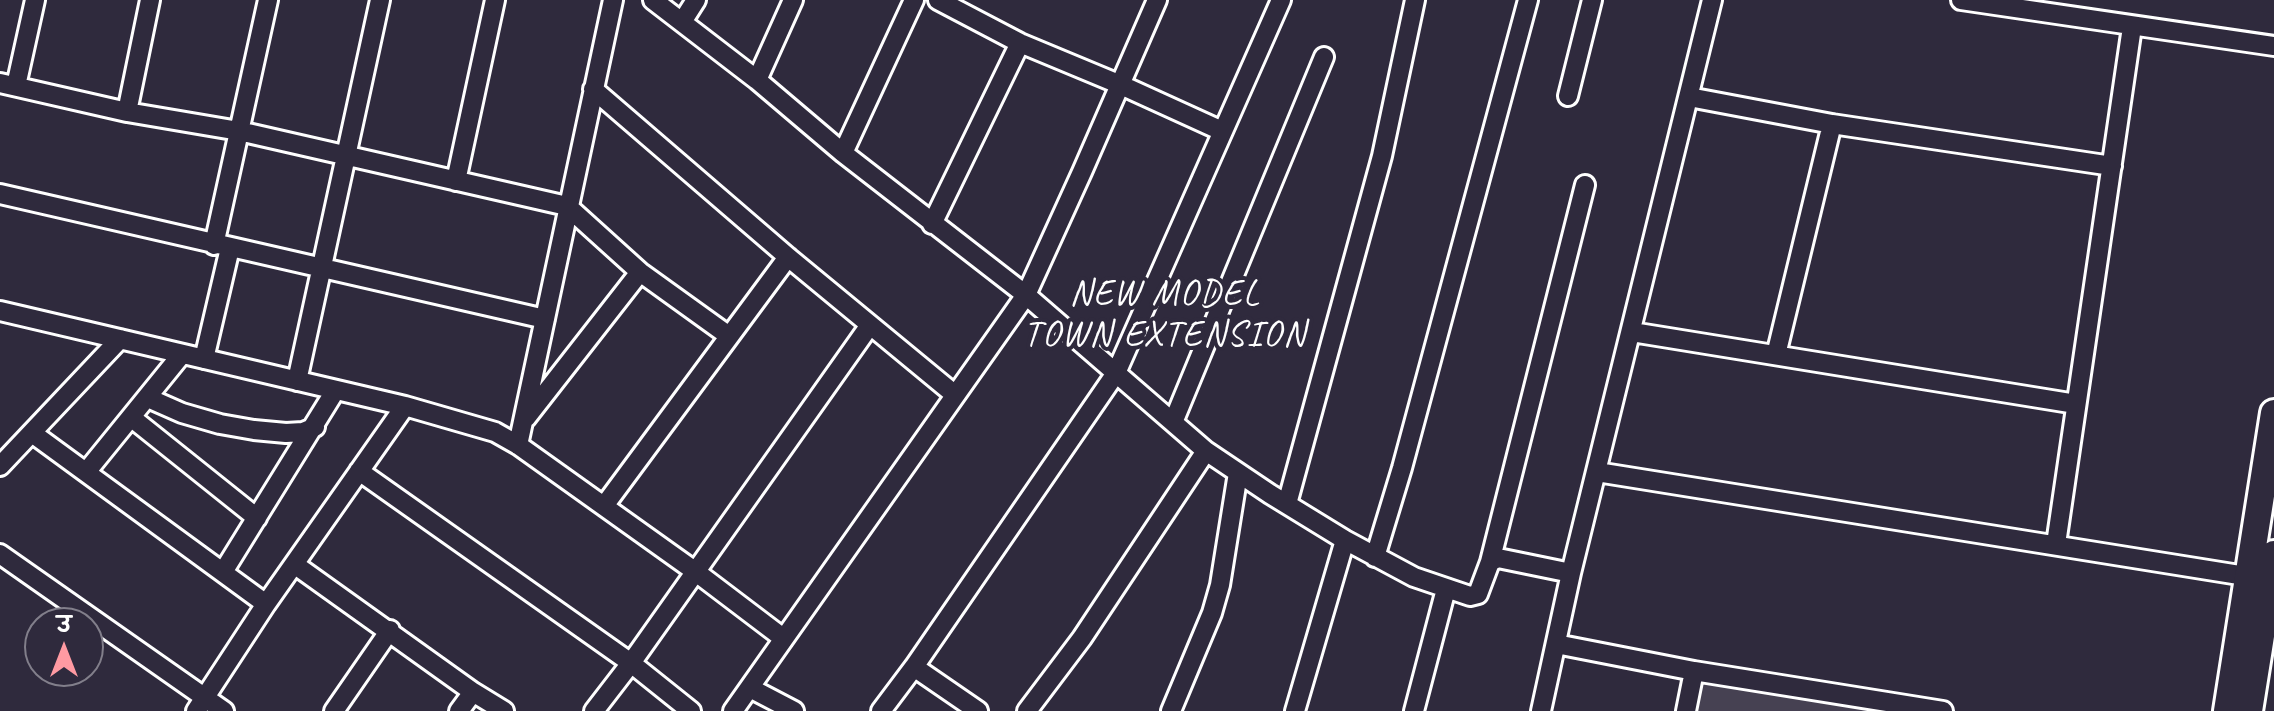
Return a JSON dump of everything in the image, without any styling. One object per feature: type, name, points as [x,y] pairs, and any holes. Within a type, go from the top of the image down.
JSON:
[{"type":"main road","points":[[2249,711],[2274,413]]},
{"type":"main road","points":[[2227,711],[2259,578],[2274,554]]},
{"type":"street","points":[[35,0],[8,84],[127,112],[239,131],[567,206],[640,272],[729,336]]},
{"type":"street","points":[[127,112],[150,0]]},
{"type":"street","points":[[204,359],[239,131],[268,0]]},
{"type":"street","points":[[297,381],[380,0]]},
{"type":"street","points":[[456,181],[495,0]]},
{"type":"street","points":[[518,445],[613,0]]},
{"type":"street","points":[[653,0],[757,80],[932,224],[1026,295],[1174,420],[1206,451],[1375,557],[1414,577],[1475,596],[1480,591],[1490,562],[1585,185]]},
{"type":"street","points":[[682,22],[696,0]]},
{"type":"street","points":[[757,80],[793,0]]},
{"type":"street","points":[[843,153],[914,0]]},
{"type":"street","points":[[938,0],[1020,43],[1222,131]]},
{"type":"street","points":[[733,711],[1026,295],[1157,0]]},
{"type":"street","points":[[881,711],[1116,373],[1281,0]]},
{"type":"street","points":[[1287,504],[1382,156],[1415,0]]},
{"type":"street","points":[[1375,557],[1528,0]]},
{"type":"street","points":[[1568,96],[1592,0]]},
{"type":"street","points":[[1541,711],[1571,573],[1712,0]]},
{"type":"street","points":[[1961,0],[2274,46]]},
{"type":"street","points":[[2056,544],[2132,27]]},
{"type":"street","points":[[932,224],[1020,43]]},
{"type":"street","points":[[1174,420],[1324,57]]},
{"type":"street","points":[[593,89],[788,257],[954,394]]},
{"type":"street","points":[[1689,97],[1832,124],[2112,166]]},
{"type":"street","points":[[1776,355],[1832,124]]},
{"type":"street","points":[[0,194],[545,319]]},
{"type":"street","points":[[604,506],[788,257]]},
{"type":"street","points":[[523,422],[640,272]]},
{"type":"street","points":[[0,311],[405,406],[485,429],[518,445],[783,638]]},
{"type":"street","points":[[594,711],[870,325]]},
{"type":"street","points":[[1632,332],[2076,404]]},
{"type":"street","points":[[0,466],[120,339]]},
{"type":"street","points":[[87,471],[182,354]]},
{"type":"street","points":[[223,572],[335,391]]},
{"type":"street","points":[[148,398],[195,416],[254,430],[303,432],[315,427]]},
{"type":"street","points":[[200,705],[266,604],[405,406]]},
{"type":"street","points":[[132,418],[257,518]]},
{"type":"street","points":[[32,433],[266,604]]},
{"type":"street","points":[[1027,711],[1082,638],[1206,451]]},
{"type":"street","points":[[359,471],[631,663],[691,711]]},
{"type":"street","points":[[1597,472],[2259,578]]},
{"type":"street","points":[[1171,711],[1212,613],[1220,585],[1238,473]]},
{"type":"street","points":[[1295,711],[1345,540]]},
{"type":"street","points":[[0,554],[200,705],[224,711]]},
{"type":"street","points":[[1490,562],[1498,558],[1571,573]]},
{"type":"street","points":[[294,564],[504,711]]},
{"type":"street","points":[[1414,711],[1446,589]]},
{"type":"street","points":[[334,711],[390,630]]},
{"type":"street","points":[[1556,644],[1694,671],[1943,711]]},
{"type":"street","points":[[914,667],[978,711]]},
{"type":"street","points":[[1686,711],[1694,671]]},
{"type":"street","points":[[750,688],[794,711]]},
{"type":"street","points":[[459,711],[473,692]]},
{"type":"shaded area","points":[[1701,683],[1876,711],[1696,711]]},
{"type":"district","name":"NEW MODEL TOWN EXTENSION","points":[[1165,316]]}]
